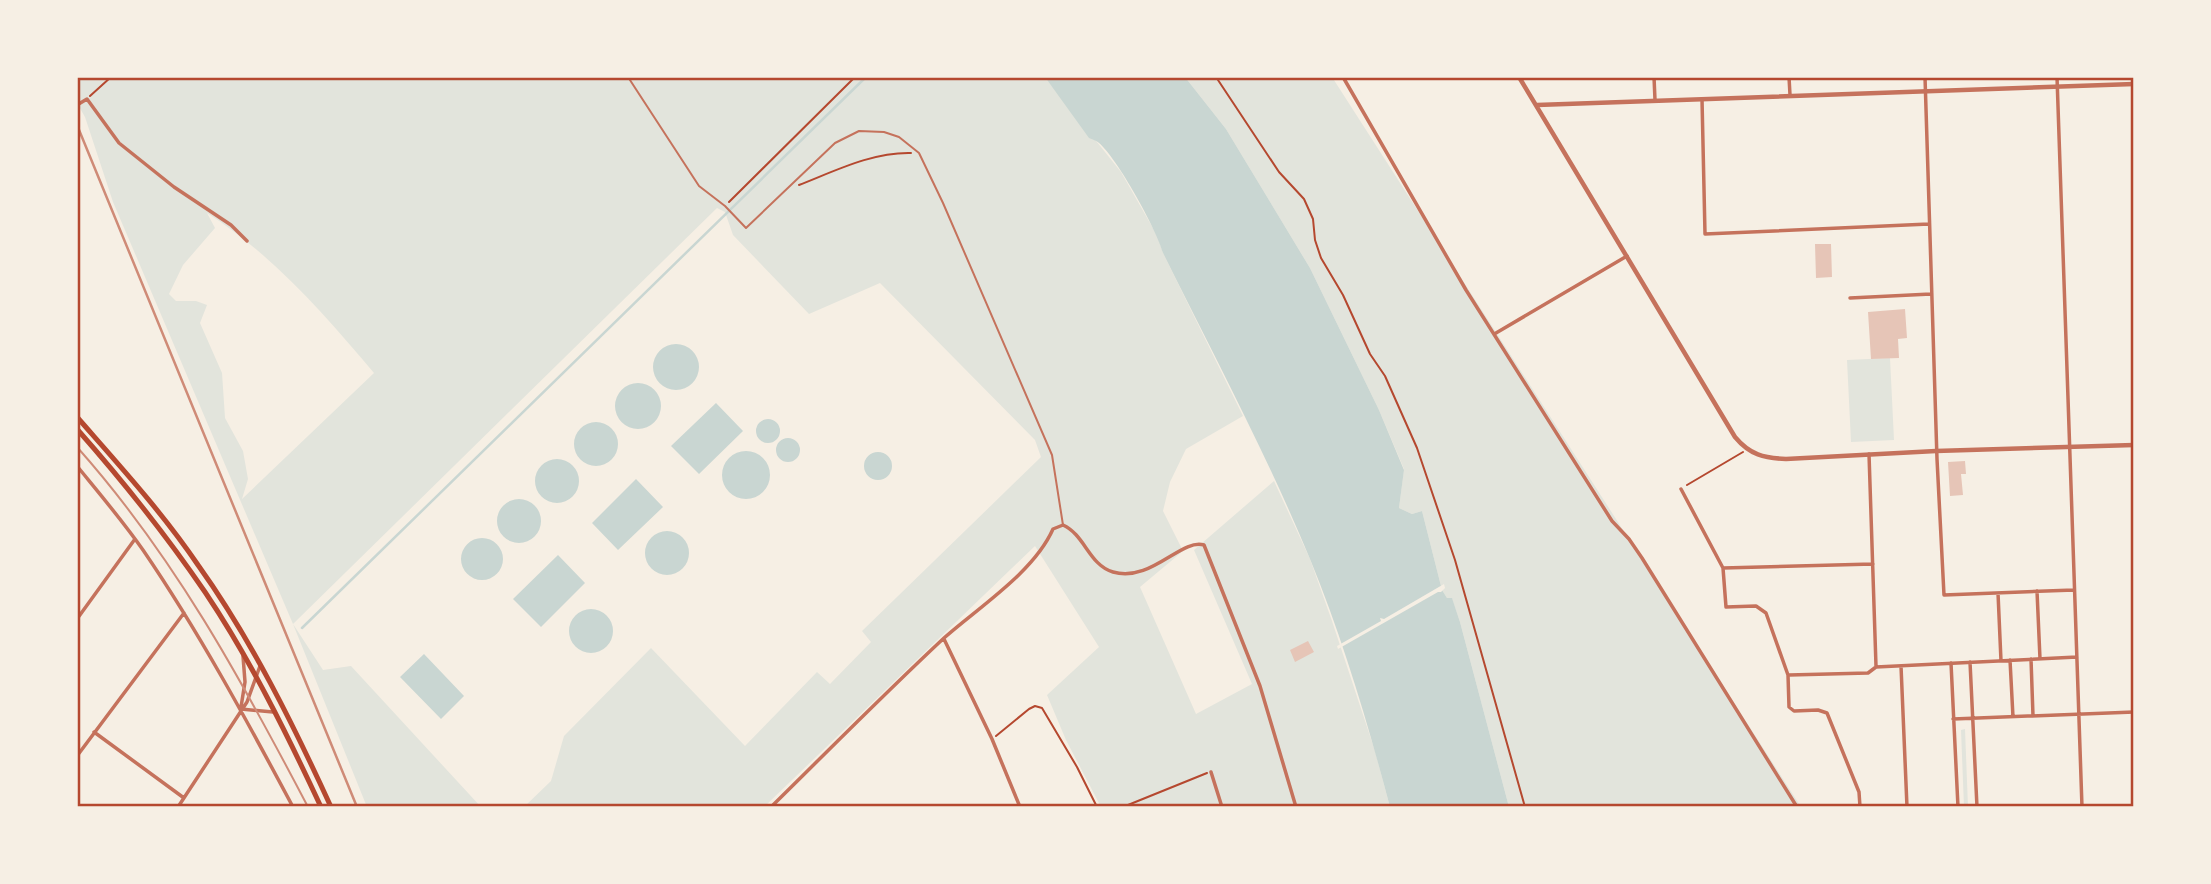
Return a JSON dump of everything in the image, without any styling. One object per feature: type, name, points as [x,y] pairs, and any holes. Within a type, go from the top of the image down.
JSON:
[{"type":"main road","points":[[77,417],[151,501],[224,603],[260,666],[331,807]]},
{"type":"main road","points":[[77,429],[125,485],[191,573],[243,655],[321,807]]},
{"type":"street","points":[[1343,77],[1466,290],[1612,521],[1642,558],[1797,807]]},
{"type":"street","points":[[1519,77],[1735,438],[1752,454],[1786,459],[2134,445]]},
{"type":"street","points":[[1654,77],[1655,100]]},
{"type":"street","points":[[1789,77],[1790,94]]},
{"type":"street","points":[[1925,77],[1936,451],[1944,595],[2074,590]]},
{"type":"street","points":[[2057,77],[2082,807]]},
{"type":"street","points":[[1537,104],[2134,84]]},
{"type":"street","points":[[77,104],[87,99],[119,143],[174,187],[231,225],[247,241]]},
{"type":"street","points":[[1702,99],[1705,234],[1929,225]]},
{"type":"street","points":[[1496,334],[1627,256]]},
{"type":"street","points":[[1850,298],[1931,294]]},
{"type":"street","points":[[1869,454],[1876,667]]},
{"type":"street","points":[[77,466],[135,539],[184,613],[241,709],[293,807]]},
{"type":"street","points":[[1681,489],[1723,568],[1726,607],[1756,606],[1766,613],[1788,675],[1791,710],[1824,711],[1832,721],[1859,792],[1860,807]]},
{"type":"street","points":[[771,807],[944,639],[1010,581],[1047,542],[1053,529],[1063,525],[1071,529],[1104,569],[1123,575],[1141,573],[1192,545],[1204,545],[1260,686],[1296,807]]},
{"type":"street","points":[[77,619],[135,539]]},
{"type":"street","points":[[1723,568],[1873,564]]},
{"type":"street","points":[[2038,591],[2040,659]]},
{"type":"street","points":[[1997,593],[2001,661]]},
{"type":"street","points":[[77,756],[184,613]]},
{"type":"street","points":[[944,639],[992,739],[1020,807]]},
{"type":"street","points":[[241,709],[245,682],[243,655]]},
{"type":"street","points":[[1788,675],[1868,673],[1876,667],[2077,657]]},
{"type":"street","points":[[2031,659],[2033,716]]},
{"type":"street","points":[[2010,660],[2013,717]]},
{"type":"street","points":[[1970,662],[1977,807]]},
{"type":"street","points":[[1951,663],[1958,807]]},
{"type":"street","points":[[178,807],[250,696],[260,666]]},
{"type":"street","points":[[1901,666],[1907,807]]},
{"type":"street","points":[[241,709],[274,712]]},
{"type":"street","points":[[1953,719],[2134,712]]},
{"type":"street","points":[[94,732],[184,798]]},
{"type":"street","points":[[1211,772],[1222,807]]},
{"type":"lane","points":[[628,77],[699,186],[725,206],[746,228],[835,143],[859,131],[884,132],[899,137],[919,153],[1052,455],[1063,525]]},
{"type":"path","points":[[87,99],[111,77]]},
{"type":"path","points":[[849,77],[852,81]]},
{"type":"path","points":[[725,206],[855,77]]},
{"type":"path","points":[[1216,77],[1279,172],[1304,199],[1313,219],[1315,240],[1324,265],[1343,295],[1370,354],[1385,376],[1417,448],[1455,560],[1525,807]]},
{"type":"path","points":[[785,190],[846,165],[897,153],[919,153]]},
{"type":"path","points":[[1681,489],[1746,449]]},
{"type":"path","points":[[992,739],[1029,709],[1035,706],[1042,708],[1097,807]]},
{"type":"path","points":[[1123,807],[1211,772]]},
{"type":"shaded area","points":[[77,77],[1045,77],[1121,172],[1158,237],[1163,253],[1243,416],[1186,449],[1170,482],[1163,511],[1183,551],[1140,587],[1196,714],[1252,684],[1194,550],[1274,481],[1310,559],[1375,751],[1390,807],[1101,807],[1066,740],[1047,695],[1099,647],[1035,546],[764,807],[524,807],[551,781],[564,736],[651,648],[745,746],[817,672],[830,684],[871,642],[862,631],[1041,457],[1035,440],[880,283],[809,314],[733,235],[725,212],[717,208],[293,624],[113,202],[85,117],[77,103]],"holes":[[[207,213],[231,229],[296,287],[374,373],[242,499],[248,479],[243,451],[225,418],[222,373],[200,323],[207,305],[196,301],[176,301],[169,294],[183,265],[215,228]]]},
{"type":"shaded area","points":[[1045,77],[1185,77],[1226,129],[1310,268],[1379,410],[1404,470],[1399,508],[1412,514],[1422,511],[1442,590],[1447,598],[1452,598],[1460,622],[1509,807],[1390,807],[1364,713],[1333,620],[1310,559],[1258,443],[1136,195],[1107,151],[1089,138]]},
{"type":"shaded area","points":[[1185,77],[1332,77],[1801,807],[1509,807],[1460,622],[1452,599],[1447,598],[1442,590],[1422,511],[1412,514],[1399,508],[1404,469],[1379,410],[1310,268],[1226,129]]},
{"type":"shaded area","points":[[676,344],[692,351],[699,367],[692,383],[676,390],[660,383],[653,367],[660,351]]},
{"type":"shaded area","points":[[1890,358],[1894,440],[1851,442],[1847,360]]},
{"type":"shaded area","points":[[638,383],[654,390],[661,406],[654,422],[638,429],[622,422],[615,406],[622,390]]},
{"type":"shaded area","points":[[716,403],[743,431],[699,474],[671,446]]},
{"type":"shaded area","points":[[768,419],[776,423],[780,431],[776,439],[768,443],[760,439],[756,431],[760,423]]},
{"type":"shaded area","points":[[596,422],[612,428],[618,444],[612,460],[596,466],[580,460],[574,444],[580,428]]},
{"type":"shaded area","points":[[788,438],[796,442],[800,450],[796,458],[788,462],[780,458],[776,450],[780,442]]},
{"type":"shaded area","points":[[746,451],[763,458],[770,475],[763,492],[746,499],[729,492],[722,475],[729,458]]},
{"type":"shaded area","points":[[878,452],[888,456],[892,466],[888,476],[878,480],[868,476],[864,466],[868,456]]},
{"type":"shaded area","points":[[557,459],[572,466],[579,481],[572,496],[557,503],[542,496],[535,481],[542,466]]},
{"type":"shaded area","points":[[636,479],[663,507],[618,550],[592,523]]},
{"type":"shaded area","points":[[519,499],[534,506],[541,521],[534,536],[519,543],[504,536],[497,521],[504,506]]},
{"type":"shaded area","points":[[667,531],[682,538],[689,553],[682,568],[667,575],[652,568],[645,553],[652,538]]},
{"type":"shaded area","points":[[482,538],[497,544],[503,559],[497,574],[482,580],[467,574],[461,559],[467,544]]},
{"type":"shaded area","points":[[558,555],[585,583],[541,627],[513,599]]},
{"type":"shaded area","points":[[591,609],[600,610],[607,615],[612,622],[612,640],[607,647],[600,652],[591,653],[582,652],[575,647],[570,640],[569,631],[570,622],[575,615],[582,610]]},
{"type":"shaded area","points":[[293,624],[323,670],[351,666],[481,807],[367,807]]},
{"type":"shaded area","points":[[424,654],[464,696],[441,719],[400,677]]},
{"type":"shaded area","points":[[1965,729],[1968,807],[1964,807],[1961,730]]},
{"type":"pier","points":[[1444,584],[1445,588],[1441,592],[1338,649],[1337,646],[1381,621],[1380,618],[1384,619]]},
{"type":"building","points":[[1815,244],[1831,244],[1832,277],[1816,278]]},
{"type":"building","points":[[1905,309],[1907,338],[1898,339],[1899,358],[1871,359],[1868,312]]},
{"type":"building","points":[[1965,461],[1966,474],[1961,474],[1963,495],[1950,496],[1948,462]]},
{"type":"building","points":[[1308,641],[1314,652],[1295,662],[1290,650]]},
{"type":"waterway","points":[[302,628],[866,77]]},
{"type":"tram line","points":[[77,447],[145,531],[204,620],[308,807]]},
{"type":"railway","points":[[77,125],[357,807]]}]
